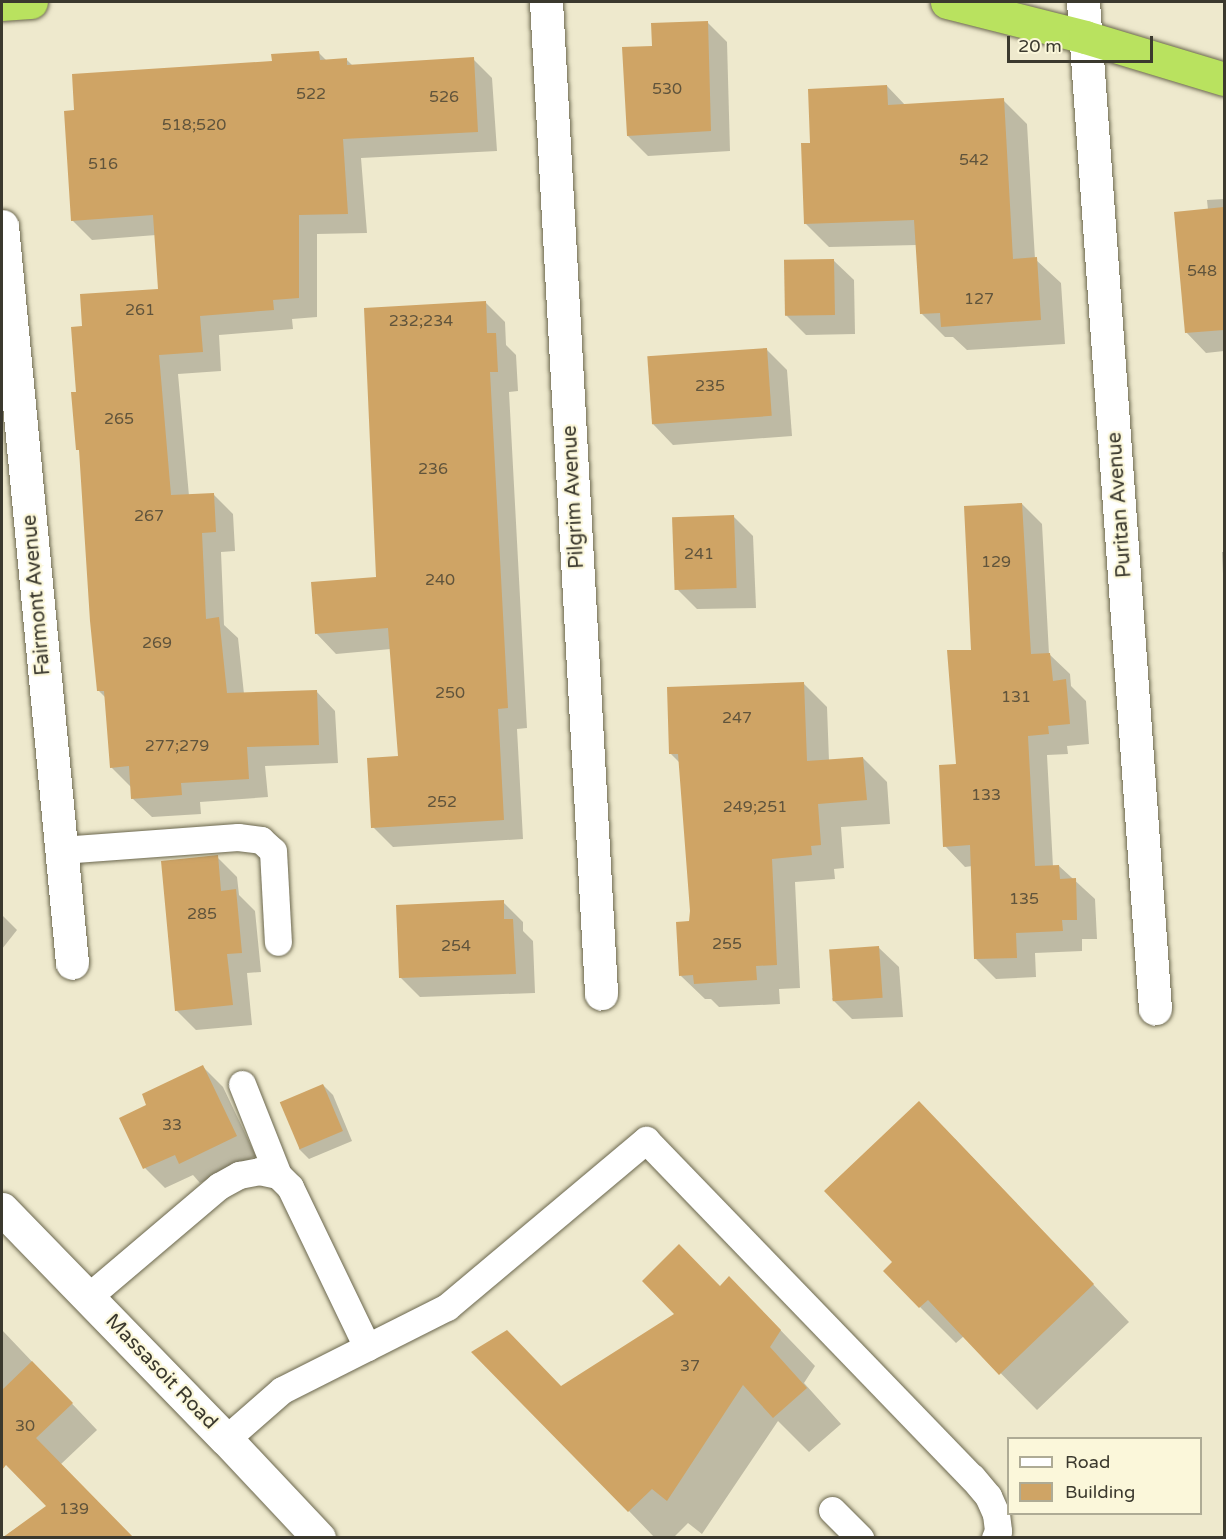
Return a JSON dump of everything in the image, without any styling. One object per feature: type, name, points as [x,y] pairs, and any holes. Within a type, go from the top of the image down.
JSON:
[{"type":"highway","points":[[2,4],[32,2]]},
{"type":"highway","points":[[946,2],[1085,37],[1224,79]]},
{"type":"street","name":"Pilgrim Avenue","points":[[546,2],[601,993]]},
{"type":"street","name":"Puritan Avenue","points":[[1083,2],[1155,1008]]},
{"type":"street","name":"Fairmont Avenue","points":[[2,226],[72,963]]},
{"type":"street","name":"Massasoit Road","points":[[2,1209],[226,1439],[305,1534]]},
{"type":"lane","points":[[61,850],[238,837],[261,840],[273,851],[278,942]]},
{"type":"lane","points":[[242,1084],[278,1175],[290,1187],[367,1347]]},
{"type":"lane","points":[[226,1439],[282,1390],[447,1307],[646,1140],[972,1477],[988,1496],[996,1515],[998,1531],[995,1538]]},
{"type":"lane","points":[[88,1297],[219,1186],[239,1175],[259,1171],[278,1175]]},
{"type":"lane","points":[[832,1510],[860,1538]]},
{"type":"building","points":[[708,21],[711,131],[627,136],[622,47],[652,46],[651,23]]},
{"type":"building","points":[[319,51],[320,60],[347,58],[347,65],[474,57],[478,132],[343,139],[348,214],[299,215],[299,298],[273,300],[274,310],[200,316],[203,352],[159,355],[171,495],[214,493],[216,532],[202,533],[206,619],[219,617],[227,693],[317,690],[319,745],[247,747],[249,779],[181,783],[182,795],[131,799],[129,766],[110,768],[104,691],[97,691],[79,450],[76,450],[71,392],[76,392],[71,327],[82,326],[80,294],[158,289],[153,215],[71,221],[64,111],[74,110],[72,74],[272,61],[271,54]]},
{"type":"building","points":[[887,85],[888,105],[1004,98],[1013,259],[1037,257],[1041,320],[941,327],[940,313],[920,314],[914,220],[804,224],[801,143],[810,143],[808,89]]},
{"type":"building","points":[[1224,207],[1224,330],[1185,333],[1174,212]]},
{"type":"building","points":[[834,259],[835,315],[785,316],[784,260]]},
{"type":"building","points":[[486,301],[487,333],[496,333],[498,372],[490,372],[508,708],[498,709],[504,820],[371,828],[367,758],[398,756],[388,628],[315,634],[311,582],[376,577],[364,308]]},
{"type":"building","points":[[767,348],[772,416],[652,424],[647,356]]},
{"type":"building","points":[[1022,503],[1031,654],[1050,653],[1053,681],[1066,679],[1070,724],[1048,726],[1049,734],[1028,736],[1035,866],[1059,865],[1060,879],[1076,878],[1077,920],[1062,920],[1063,931],[1016,933],[1017,958],[974,959],[970,845],[943,847],[939,765],[956,764],[947,650],[971,650],[964,506]]},
{"type":"building","points":[[734,515],[737,588],[675,590],[672,517]]},
{"type":"building","points":[[804,682],[807,761],[863,757],[867,800],[818,804],[821,845],[811,846],[812,855],[772,859],[777,965],[756,966],[757,980],[694,984],[693,975],[679,976],[676,922],[689,921],[690,911],[678,754],[669,754],[667,687]]},
{"type":"building","points":[[218,855],[221,891],[236,889],[242,953],[227,954],[233,1005],[175,1011],[161,861]]},
{"type":"building","points":[[504,900],[504,919],[513,919],[516,974],[399,978],[396,905]]},
{"type":"building","points":[[879,946],[883,998],[833,1001],[829,949]]},
{"type":"building","points":[[203,1065],[237,1136],[179,1164],[175,1155],[143,1169],[119,1118],[146,1105],[142,1094]]},
{"type":"building","points":[[323,1084],[343,1131],[300,1149],[280,1102]]},
{"type":"building","points":[[919,1101],[1094,1284],[999,1375],[928,1300],[919,1308],[883,1271],[892,1262],[824,1191]]},
{"type":"building","points":[[679,1244],[720,1286],[729,1276],[781,1330],[770,1347],[807,1388],[773,1418],[743,1385],[667,1501],[652,1489],[628,1512],[471,1352],[507,1330],[561,1386],[674,1314],[642,1281]]},
{"type":"building","points":[[32,1361],[73,1403],[36,1438],[134,1538],[2,1538],[46,1506],[6,1465],[2,1470],[2,1390]]}]
